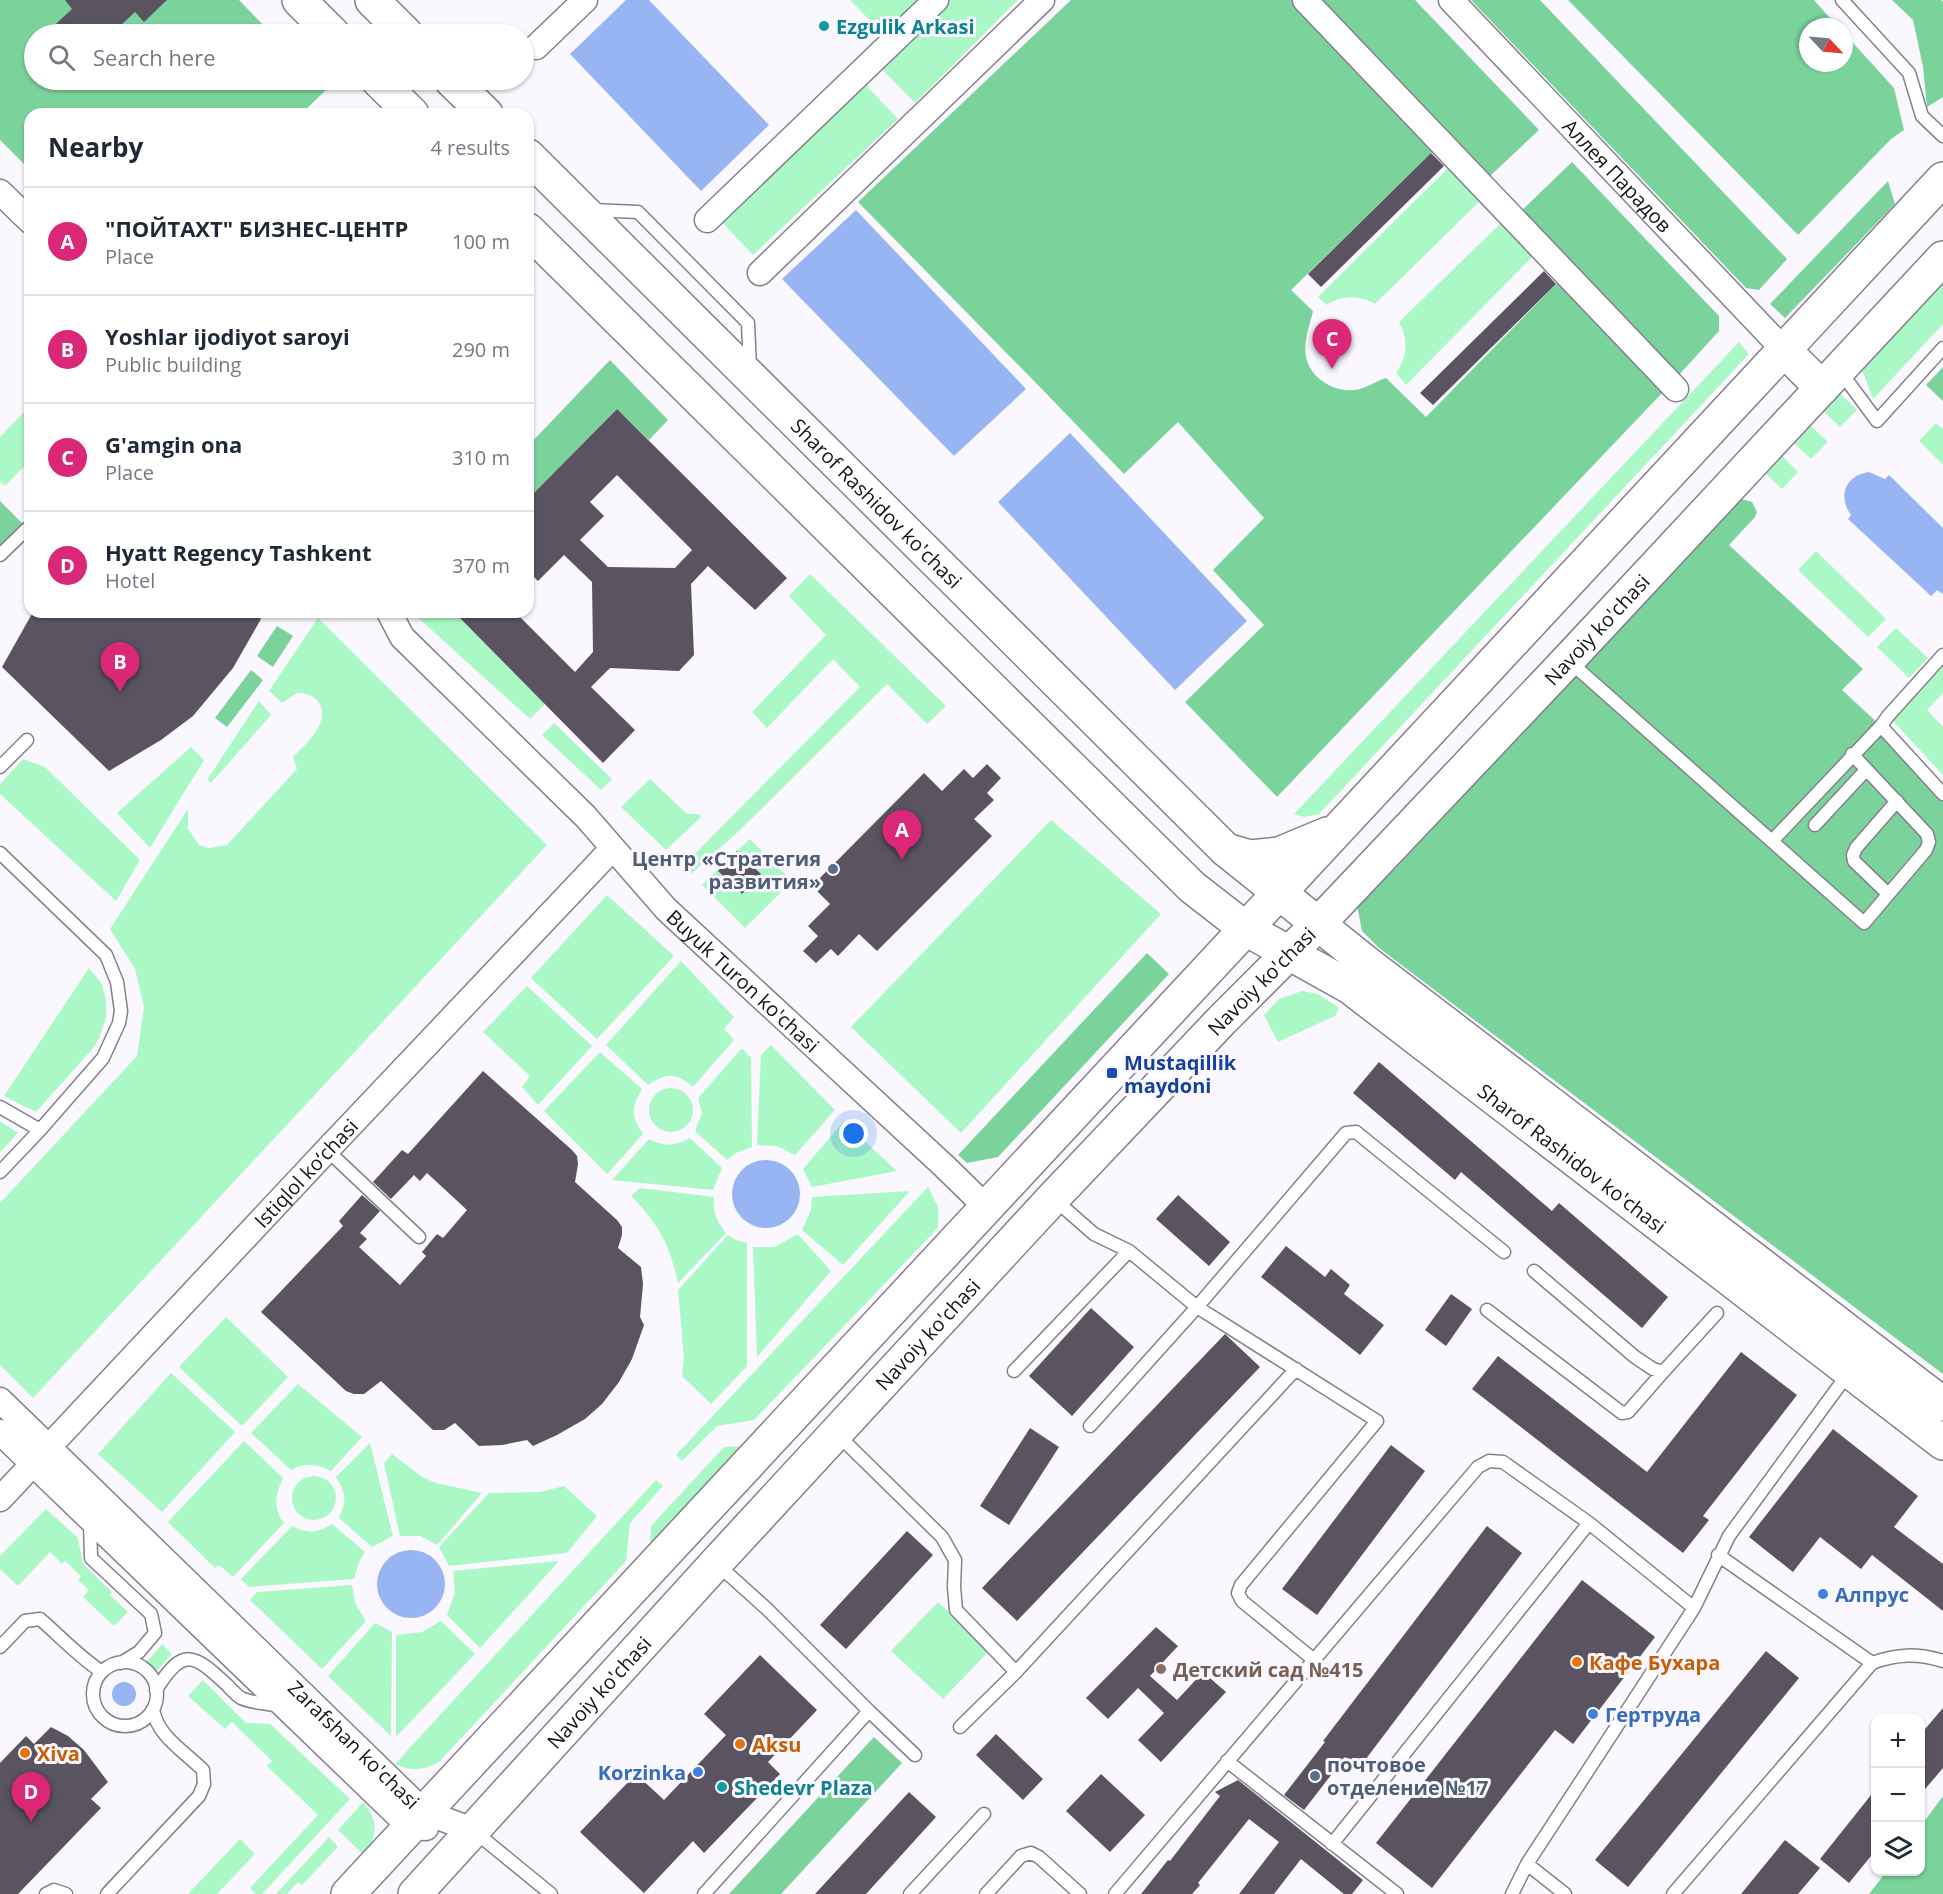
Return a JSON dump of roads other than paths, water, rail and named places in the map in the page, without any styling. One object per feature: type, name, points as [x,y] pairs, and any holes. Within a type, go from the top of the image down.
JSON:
[{"type":"main road","points":[[299,0],[323,24]]},
{"type":"main road","points":[[372,0],[396,24]]},
{"type":"main road","points":[[388,90],[406,108]]},
{"type":"main road","points":[[461,90],[480,108]]},
{"type":"main road","name":"Sharof Rashidov ko'chasi","points":[[534,162],[1226,850],[1368,964],[1943,1404]]},
{"type":"main road","points":[[348,1894],[1943,179]]},
{"type":"main road","name":"Sharof Rashidov ko'chasi","points":[[534,236],[1192,887],[1246,929],[1350,987],[1943,1443]]},
{"type":"main road","name":"Navoiy ko'chasi","points":[[416,1894],[716,1563],[1053,1198],[1214,1028],[1319,923],[1943,258]]},
{"type":"main road","points":[[605,307],[642,269]]},
{"type":"main road","points":[[1784,350],[1830,379]]},
{"type":"main road","points":[[1226,850],[1250,857],[1279,854],[1316,840],[1342,825]]},
{"type":"main road","name":"Sharof Rashidov ko'chasi","points":[[1192,887],[1210,933],[1207,958],[1199,979]]},
{"type":"main road","points":[[1279,892],[1289,953]]},
{"type":"street","points":[[536,47],[585,0]]},
{"type":"street","points":[[706,220],[936,0]]},
{"type":"street","points":[[760,273],[1042,0]]},
{"type":"street","points":[[1305,0],[1676,389]]},
{"type":"street","name":"Аллея Парадов","points":[[1451,0],[1784,350]]},
{"type":"street","points":[[0,192],[24,215]]},
{"type":"street","name":"Buyuk Turon ko'chasi","points":[[392,618],[402,637],[586,817],[666,909],[986,1208]]},
{"type":"street","name":"Istiqlol ko‘chasi","points":[[0,1499],[612,849]]},
{"type":"street","name":"Zarafshan ko'chasi","points":[[0,1400],[90,1521],[285,1707],[417,1820],[473,1830]]},
{"type":"street","name":"Zarafshan ko'chasi","points":[[0,1432],[40,1456],[417,1820]]},
{"type":"lane","points":[[1842,0],[1909,73],[1922,116],[1943,136]]},
{"type":"lane","points":[[582,209],[638,212],[748,323],[750,377]]},
{"type":"lane","points":[[1830,379],[1877,421],[1943,348]]},
{"type":"lane","points":[[0,555],[24,532]]},
{"type":"lane","points":[[1772,842],[1852,754],[1881,726],[1943,655]]},
{"type":"lane","points":[[1568,660],[1864,923],[1926,850],[1929,843],[1927,834],[1852,754]]},
{"type":"lane","points":[[1881,726],[1943,794]]},
{"type":"lane","points":[[0,767],[27,740]]},
{"type":"lane","points":[[1815,825],[1866,770]]},
{"type":"lane","points":[[1888,894],[1854,861],[1853,855],[1856,848],[1897,801]]},
{"type":"lane","points":[[0,853],[106,955],[112,967],[120,998],[119,1023],[103,1058],[0,1172]]},
{"type":"lane","points":[[0,1107],[40,1130]]},
{"type":"lane","points":[[1090,1426],[1197,1307],[1346,1133],[1356,1132],[1504,1252]]},
{"type":"lane","points":[[327,1150],[419,1237]]},
{"type":"lane","points":[[1053,1198],[1094,1234],[1129,1251],[1197,1307],[1377,1421],[1241,1585],[1239,1593],[1242,1601],[1314,1660]]},
{"type":"lane","points":[[1014,1371],[1129,1251]]},
{"type":"lane","points":[[1534,1271],[1635,1357],[1653,1369],[1663,1372]]},
{"type":"lane","points":[[1487,1310],[1622,1413],[1628,1412],[1717,1313]]},
{"type":"lane","points":[[960,1727],[1016,1672],[1296,1369]]},
{"type":"lane","points":[[1512,1894],[1527,1864],[1694,1608],[1729,1536],[1851,1371]]},
{"type":"lane","points":[[836,1433],[942,1537],[955,1560],[956,1610],[1016,1672]]},
{"type":"lane","points":[[1115,1894],[1478,1467],[1489,1461],[1503,1462],[1589,1523],[1694,1608]]},
{"type":"lane","points":[[90,1521],[91,1558],[151,1614],[155,1628],[154,1633],[139,1652],[102,1672],[95,1682],[94,1703],[99,1713],[107,1721],[117,1725],[128,1726],[139,1723],[153,1709]]},
{"type":"lane","points":[[1332,1844],[1589,1523]]},
{"type":"lane","points":[[1719,1555],[1872,1663]]},
{"type":"lane","points":[[716,1563],[767,1609],[915,1755]]},
{"type":"lane","points":[[0,1647],[26,1621],[39,1620],[85,1662],[102,1672]]},
{"type":"lane","points":[[1673,1894],[1872,1663],[1893,1656],[1910,1654],[1943,1660]]},
{"type":"lane","points":[[107,1894],[199,1796],[204,1785],[202,1770],[162,1732],[155,1721],[153,1709],[156,1690],[165,1675],[182,1660],[191,1659],[204,1663],[240,1698],[285,1707]]},
{"type":"lane","points":[[121,1663],[132,1663],[141,1667],[148,1673],[156,1690]]},
{"type":"lane","points":[[704,1894],[869,1712]]},
{"type":"lane","points":[[1227,1761],[1397,1894]]},
{"type":"lane","points":[[910,1894],[984,1814]]},
{"type":"lane","points":[[473,1830],[551,1894]]},
{"type":"lane","points":[[986,1894],[1021,1856],[1031,1853],[1039,1857],[1080,1894]]},
{"type":"lane","points":[[1527,1864],[1565,1894]]},
{"type":"lane","points":[[46,1894],[54,1890],[66,1894]]},
{"type":"water","points":[[626,0],[649,0],[769,125],[701,191],[570,54]]},
{"type":"water","points":[[856,210],[1026,389],[954,456],[782,279]]},
{"type":"water","points":[[1070,433],[1247,621],[1175,690],[998,502]]},
{"type":"water","points":[[1869,472],[1885,479],[1889,475],[1943,528],[1943,594],[1937,590],[1931,596],[1848,519],[1851,515],[1845,501],[1846,487],[1855,477]]},
{"type":"water","points":[[766,1160],[779,1163],[790,1170],[797,1181],[800,1194],[797,1207],[790,1218],[779,1225],[766,1228],[753,1225],[742,1218],[735,1207],[732,1194],[735,1181],[742,1170],[753,1163]]},
{"type":"water","points":[[411,1550],[424,1553],[435,1560],[442,1571],[445,1584],[442,1597],[435,1608],[424,1615],[411,1618],[398,1615],[387,1608],[380,1597],[377,1584],[380,1571],[387,1560],[398,1553]]},
{"type":"water","points":[[124,1682],[129,1683],[135,1689],[135,1699],[129,1705],[124,1706],[119,1705],[113,1699],[112,1694],[113,1689],[119,1683]]},
{"type":"place","name":"Ezgulik Arkasi","points":[[824,26]]},
{"type":"place","name":"G'amgin ona","points":[[1332,369]]},
{"type":"place","name":"Yoshlar ijodiyot saroyi","points":[[120,692]]},
{"type":"place","name":"\"ПОЙТАХТ\" БИЗНЕС-ЦЕНТР","points":[[902,860]]},
{"type":"place","name":"Центр «Стратегия развития»","points":[[833,869]]},
{"type":"place","name":"Mustaqillik maydoni","points":[[1112,1073]]},
{"type":"place","name":"Алпрус","points":[[1823,1594]]},
{"type":"place","name":"Кафе Бухара","points":[[1577,1662]]},
{"type":"place","name":"Детский сад №415","points":[[1161,1669]]},
{"type":"place","name":"Гертруда","points":[[1593,1714]]},
{"type":"place","name":"Aksu","points":[[740,1744]]},
{"type":"place","name":"Xiva","points":[[25,1753]]},
{"type":"place","name":"Korzinka","points":[[698,1772]]},
{"type":"place","name":"почтовое отделение №17","points":[[1315,1776]]},
{"type":"place","name":"Shedevr Plaza","points":[[722,1787]]},
{"type":"place","name":"Hyatt Regency Tashkent","points":[[31,1822]]}]
